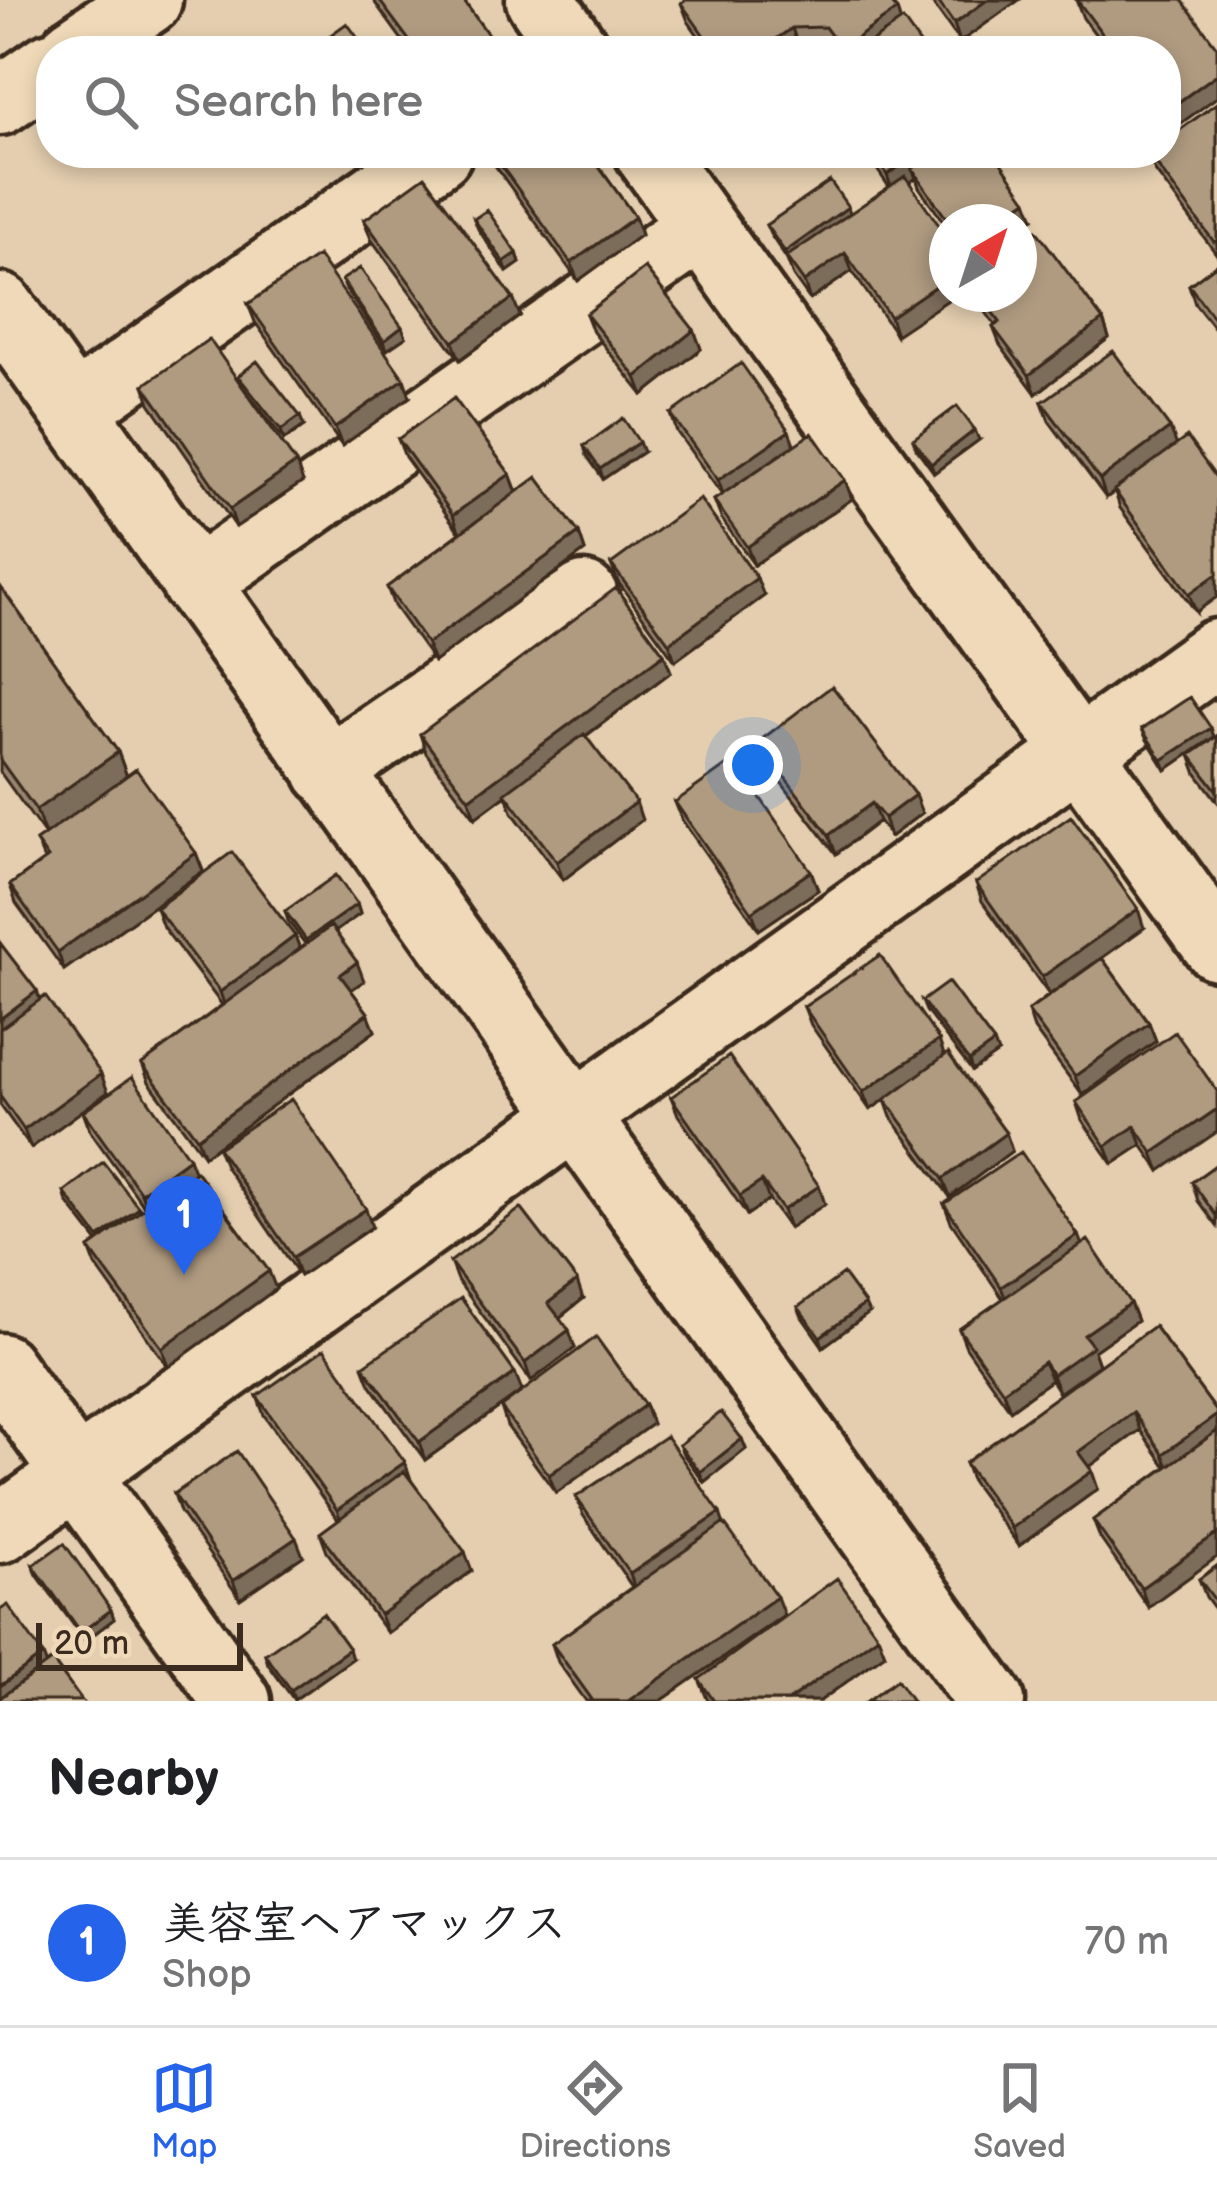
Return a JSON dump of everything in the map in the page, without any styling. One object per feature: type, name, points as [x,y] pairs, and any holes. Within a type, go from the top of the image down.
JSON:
[{"type":"street","points":[[96,36],[148,0]]},
{"type":"street","points":[[540,0],[565,36]]},
{"type":"street","points":[[0,101],[36,77]]},
{"type":"street","points":[[74,410],[417,168]]},
{"type":"street","points":[[660,168],[1217,946]]},
{"type":"street","points":[[195,584],[701,227]]},
{"type":"street","points":[[0,307],[991,1701]]},
{"type":"street","points":[[328,771],[584,596]]},
{"type":"street","points":[[0,1529],[1217,653]]},
{"type":"street","points":[[0,1367],[237,1701]]},
{"type":"building","points":[[379,0],[463,0],[489,36],[406,36]]},
{"type":"building","points":[[889,0],[897,10],[860,36],[832,36],[825,27],[792,28],[781,36],[704,36],[681,3]]},
{"type":"building","points":[[937,0],[987,0],[954,24]]},
{"type":"building","points":[[1077,0],[1182,0],[1217,47],[1217,74],[1181,100],[1181,36],[1104,36]]},
{"type":"building","points":[[903,20],[914,36],[880,36]]},
{"type":"building","points":[[347,23],[356,36],[329,36]]},
{"type":"building","points":[[1217,103],[1214,242],[1159,168],[1181,168],[1181,129]]},
{"type":"building","points":[[503,168],[600,168],[635,217],[571,263]]},
{"type":"building","points":[[913,168],[1005,168],[1027,200],[1021,204],[936,204]]},
{"type":"building","points":[[425,176],[513,298],[453,342],[364,220]]},
{"type":"building","points":[[905,176],[929,211],[929,290],[890,317],[845,253],[804,282],[786,257]]},
{"type":"building","points":[[830,181],[848,207],[785,252],[766,225]]},
{"type":"building","points":[[487,210],[517,253],[504,262],[474,219]]},
{"type":"building","points":[[1037,231],[1103,320],[1029,375],[993,327],[1000,322],[992,312],[1037,312]]},
{"type":"building","points":[[318,256],[404,379],[335,428],[248,304]]},
{"type":"building","points":[[1217,264],[1217,323],[1189,285]]},
{"type":"building","points":[[360,268],[402,327],[384,341],[342,280]]},
{"type":"building","points":[[645,268],[694,330],[636,377],[586,314]]},
{"type":"building","points":[[209,339],[296,463],[230,509],[144,385]]},
{"type":"building","points":[[1113,351],[1170,428],[1100,480],[1042,402]]},
{"type":"building","points":[[257,361],[300,416],[281,430],[238,376]]},
{"type":"building","points":[[741,363],[789,431],[718,480],[671,414]]},
{"type":"building","points":[[454,398],[510,474],[453,515],[398,439]]},
{"type":"building","points":[[957,406],[975,430],[931,464],[913,439]]},
{"type":"building","points":[[623,418],[639,442],[600,469],[584,446]]},
{"type":"building","points":[[812,433],[845,480],[747,547],[714,500]]},
{"type":"building","points":[[1187,437],[1217,479],[1217,574],[1189,594],[1114,490]]},
{"type":"building","points":[[537,477],[579,533],[427,644],[387,587]]},
{"type":"building","points":[[700,499],[757,578],[669,643],[611,564]]},
{"type":"building","points":[[0,586],[118,752],[36,810],[0,760]]},
{"type":"building","points":[[616,588],[664,654],[469,799],[420,734]]},
{"type":"building","points":[[832,686],[915,795],[884,818],[872,803],[829,835],[758,742]]},
{"type":"building","points":[[1190,697],[1211,728],[1162,760],[1142,729]]},
{"type":"building","points":[[584,734],[636,802],[557,862],[505,793]]},
{"type":"building","points":[[1217,736],[1217,791],[1190,755]]},
{"type":"building","points":[[734,760],[811,871],[752,912],[675,802]]},
{"type":"building","points":[[136,769],[196,853],[58,952],[10,885],[48,858],[36,841]]},
{"type":"building","points":[[1071,816],[1138,909],[1042,977],[976,883]]},
{"type":"building","points":[[232,852],[295,936],[220,992],[156,908]]},
{"type":"building","points":[[336,875],[357,904],[306,940],[285,911]]},
{"type":"building","points":[[331,926],[357,962],[340,975],[368,1013],[197,1138],[142,1064]]},
{"type":"building","points":[[0,943],[37,991],[0,1019]]},
{"type":"building","points":[[880,955],[939,1040],[863,1092],[804,1007]]},
{"type":"building","points":[[1102,958],[1149,1023],[1075,1076],[1028,1011]]},
{"type":"building","points":[[948,982],[994,1043],[969,1061],[922,1001]]},
{"type":"building","points":[[45,996],[101,1074],[24,1130],[0,1096],[0,1029]]},
{"type":"building","points":[[1175,1032],[1217,1091],[1217,1109],[1153,1153],[1135,1126],[1106,1146],[1076,1102]]},
{"type":"building","points":[[948,1053],[1006,1133],[943,1179],[885,1099]]},
{"type":"building","points":[[729,1056],[819,1186],[783,1210],[762,1181],[740,1196],[671,1097]]},
{"type":"building","points":[[132,1077],[189,1158],[141,1193],[83,1112]]},
{"type":"building","points":[[291,1099],[366,1209],[293,1257],[218,1148]]},
{"type":"building","points":[[1021,1152],[1078,1235],[1001,1287],[944,1204]]},
{"type":"building","points":[[103,1162],[139,1208],[99,1238],[64,1192]]},
{"type":"building","points":[[1217,1164],[1217,1217],[1192,1182]]},
{"type":"building","points":[[196,1171],[269,1271],[162,1348],[89,1248]]},
{"type":"building","points":[[521,1208],[577,1281],[548,1303],[569,1330],[525,1363],[450,1262]]},
{"type":"building","points":[[1088,1240],[1130,1303],[1084,1335],[1093,1346],[1052,1375],[1044,1362],[1003,1391],[959,1329]]},
{"type":"building","points":[[843,1274],[865,1304],[820,1337],[798,1307]]},
{"type":"building","points":[[461,1298],[515,1373],[419,1442],[363,1366]]},
{"type":"building","points":[[1154,1326],[1217,1415],[1163,1454],[1133,1412],[1078,1452],[1092,1471],[1012,1528],[965,1463]]},
{"type":"building","points":[[596,1337],[645,1405],[549,1475],[501,1407]]},
{"type":"building","points":[[324,1349],[405,1462],[337,1510],[257,1396]]},
{"type":"building","points":[[721,1412],[742,1439],[700,1472],[679,1445]]},
{"type":"building","points":[[1217,1431],[1217,1534],[1141,1588],[1093,1520]]},
{"type":"building","points":[[666,1436],[720,1513],[630,1574],[576,1497]]},
{"type":"building","points":[[237,1451],[296,1538],[233,1581],[174,1494]]},
{"type":"building","points":[[404,1471],[465,1552],[380,1615],[320,1533]]},
{"type":"building","points":[[724,1523],[777,1597],[628,1701],[593,1701],[552,1644]]},
{"type":"building","points":[[64,1543],[111,1610],[81,1632],[33,1565]]},
{"type":"building","points":[[1217,1566],[1217,1603],[1199,1579]]},
{"type":"building","points":[[837,1578],[878,1636],[788,1701],[714,1701],[699,1679]]},
{"type":"building","points":[[8,1605],[43,1655],[0,1686],[0,1610]]},
{"type":"building","points":[[323,1613],[349,1649],[291,1690],[265,1654]]},
{"type":"building","points":[[52,1660],[82,1701],[0,1701],[0,1698]]},
{"type":"building","points":[[897,1679],[912,1701],[867,1701]]},
{"type":"place","name":"美容室ヘアマックス","points":[[184,1275]]}]
